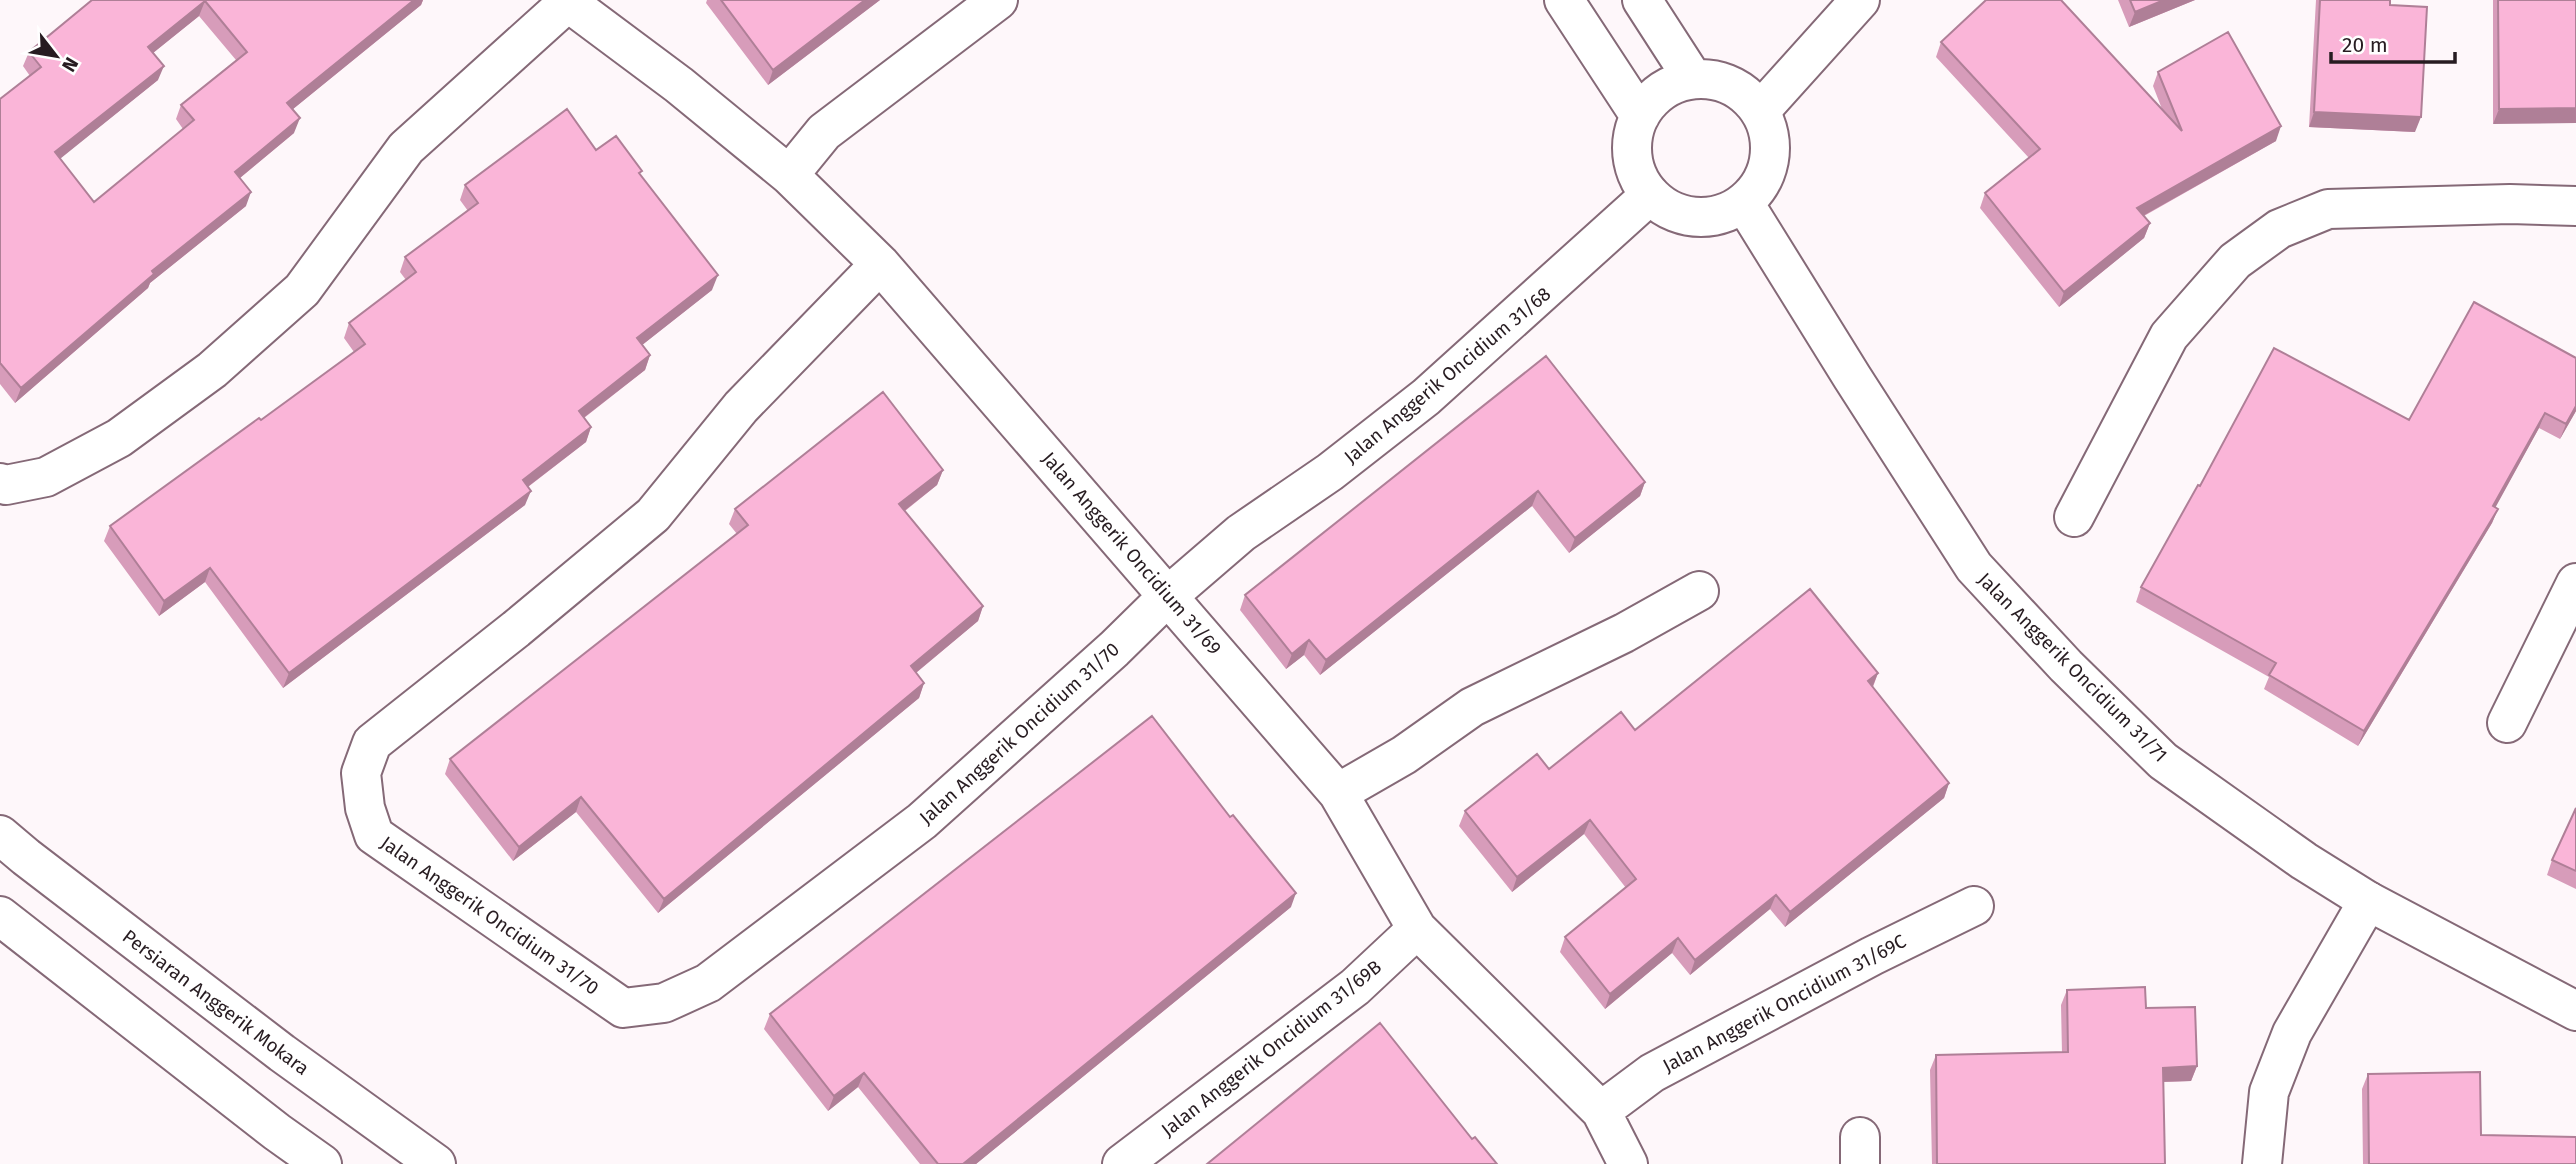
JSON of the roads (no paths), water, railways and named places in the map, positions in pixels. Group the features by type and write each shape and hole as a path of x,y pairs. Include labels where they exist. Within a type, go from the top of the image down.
{"street":[{"path":"789,175 824,132 998,0"},
{"path":"1564,0 1640,116"},
{"path":"1642,0 1693,79"},
{"path":"1760,111 1860,0"},
{"name":"Jalan Anggerik Oncidium 31/69","path":"0,483 6,485 46,477 119,438 212,370 302,290 407,148 566,2 679,85 789,175 880,264 1338,793 1417,929 1601,1111 1628,1164"},
{"path":"1693,79 1719,80 1742,92 1760,111 1769,130 1767,170 1758,188 1744,203 1721,215 1695,218 1670,211 1650,195 1638,178 1633,158 1633,136 1640,116 1662,91 1693,79"},
{"name":"Jalan Anggerik Oncidium 31/68","path":"1169,595 1241,533 1330,472 1426,397 1650,195"},
{"name":"Jalan Anggerik Oncidium 31/71","path":"1744,203 1974,567 2066,666 2163,761 2304,861 2368,901 2576,1011"},
{"path":"2074,517 2169,336 2235,261 2279,229 2328,209 2510,204 2576,206"},
{"name":"Jalan Anggerik Oncidium 31/70","path":"880,264 741,407 653,515 516,629 372,743 361,773 365,808 374,835 623,1008 664,1003 708,983 922,821 1114,649 1169,595"},
{"path":"2507,723 2576,583"},
{"path":"1338,793 1404,755 1472,707 1624,633 1699,591"},
{"name":"Persiaran Anggerik Mokara","path":"0,835 271,1045 436,1164"},
{"path":"2262,1164 2269,1092 2292,1033 2368,901"},
{"name":"Jalan Anggerik Oncidium 31/69C","path":"1601,1111 1651,1073 1872,956 1974,906"},
{"path":"0,916 277,1132 322,1164"},
{"name":"Jalan Anggerik Oncidium 31/69B","path":"1122,1164 1355,987 1417,929"}]}
